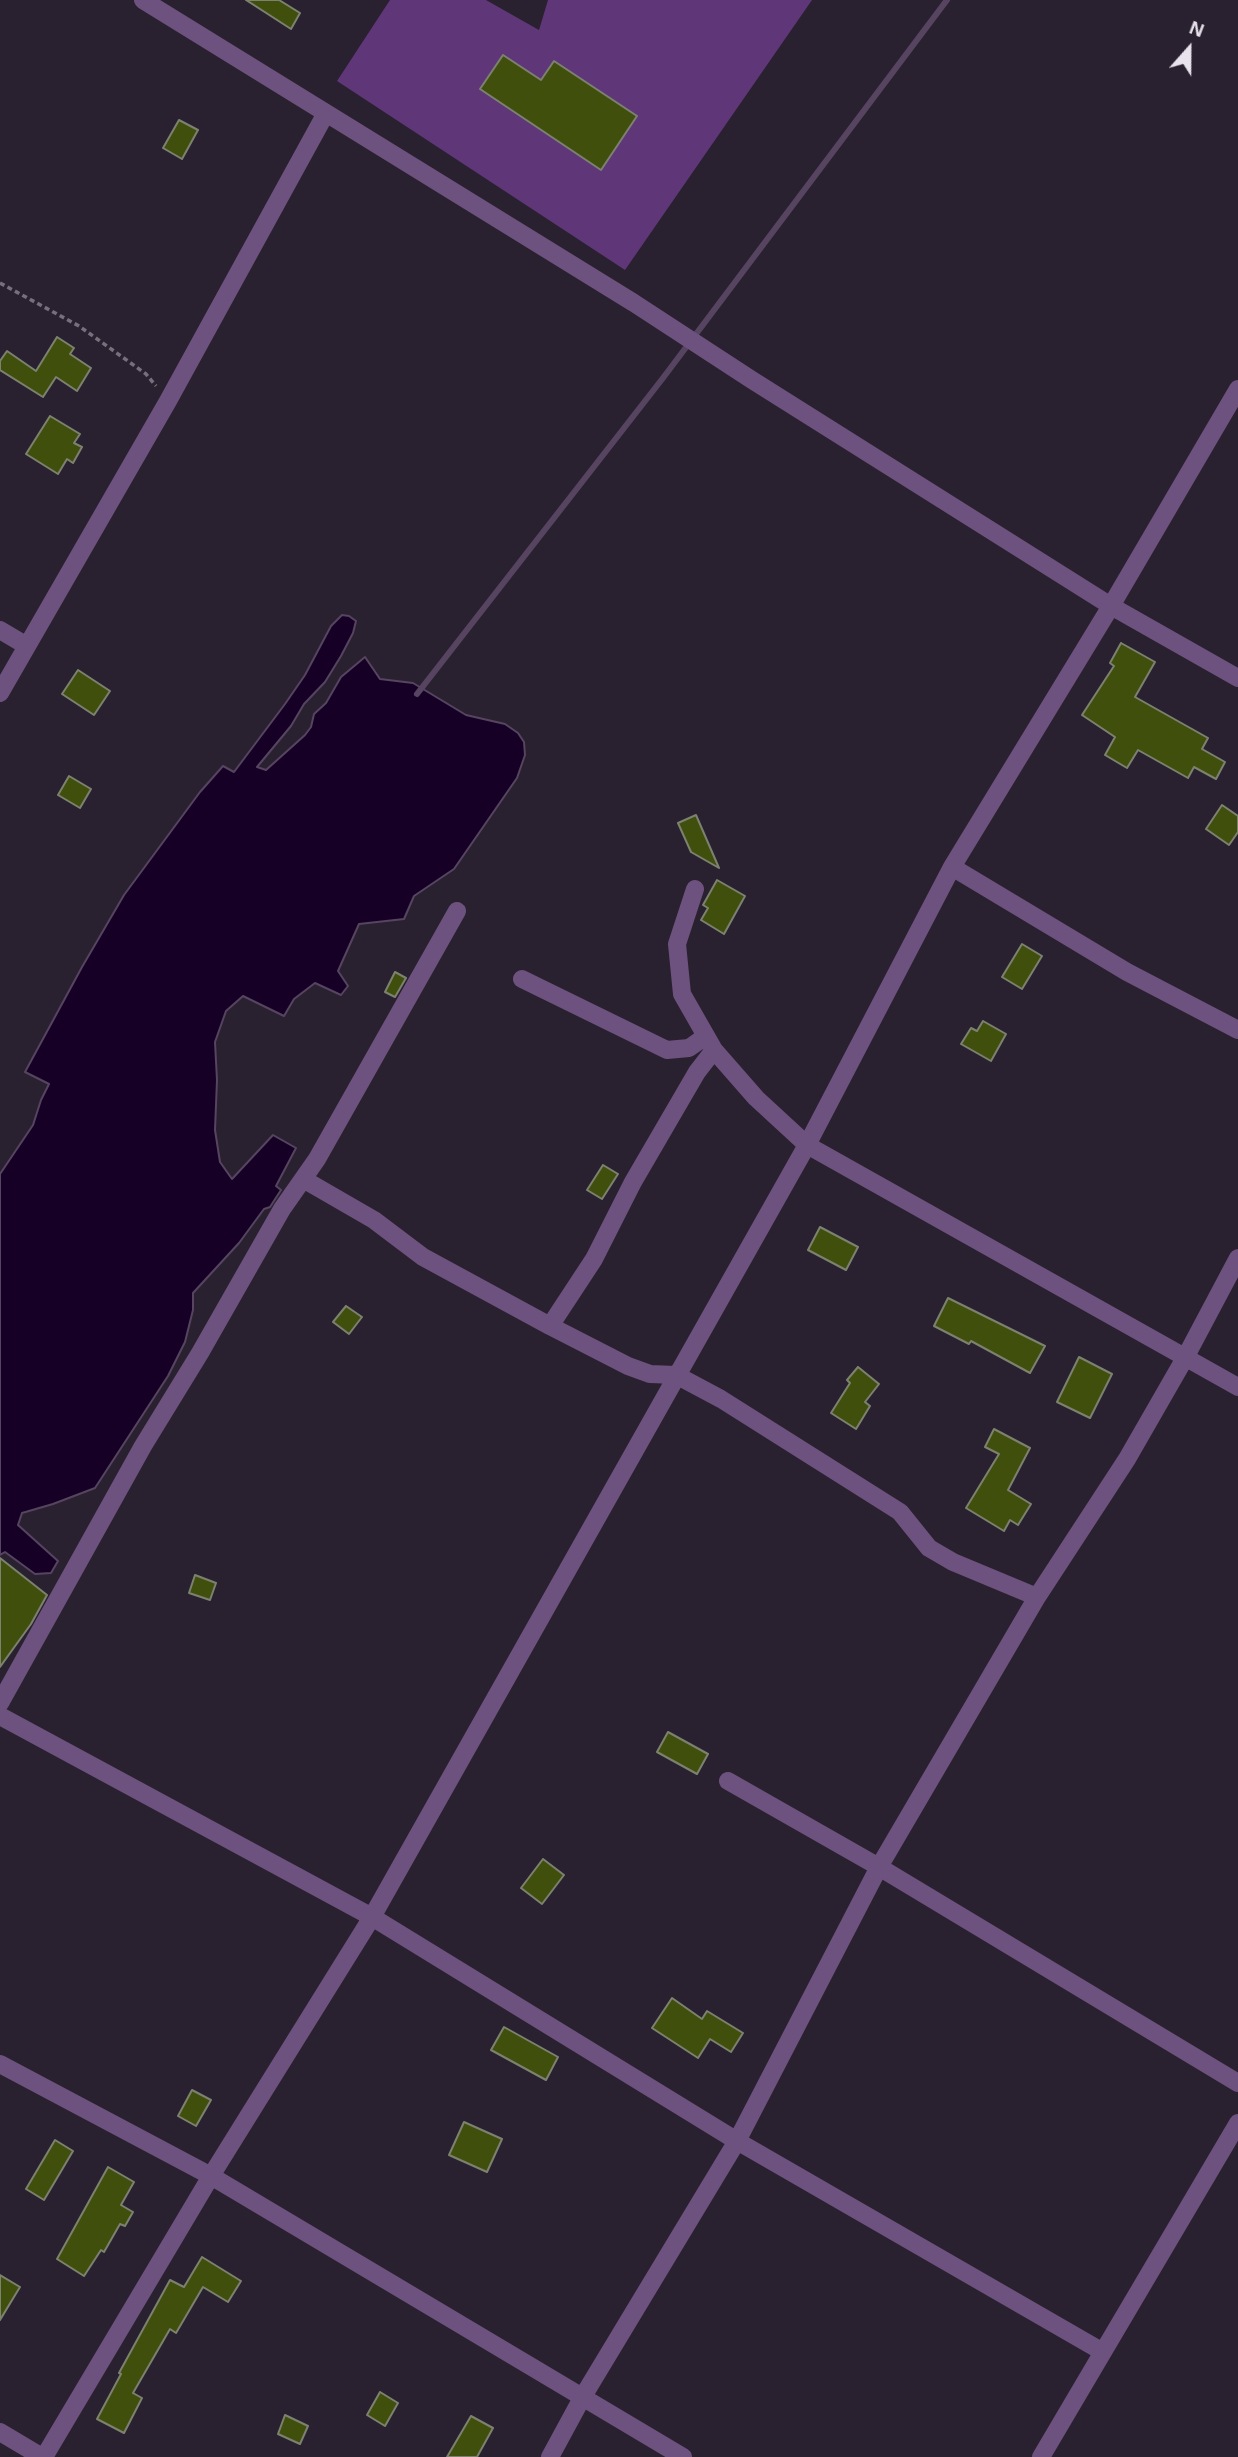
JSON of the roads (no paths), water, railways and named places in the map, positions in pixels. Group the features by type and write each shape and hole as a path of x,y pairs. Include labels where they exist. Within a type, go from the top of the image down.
{"street":[{"path":"143,0 634,303 1111,606 1238,678"},
{"path":"0,693 168,401 326,113"},
{"path":"0,2432 43,2457 211,2175 372,1917 807,1145 952,867 1111,606 1238,389"},
{"path":"0,630 27,646"},
{"path":"952,867 1127,972 1238,1030"},
{"path":"695,889 677,944 682,994 710,1043 756,1098 807,1145 1238,1387"},
{"path":"0,1703 143,1446 201,1353 282,1209 317,1159 457,911"},
{"path":"522,979 667,1050 710,1043"},
{"path":"550,1326 594,1259 710,1043"},
{"path":"303,1179 374,1220 423,1257 550,1326 628,1366 650,1374 676,1375 721,1399 900,1512 929,1548 953,1562 1037,1597"},
{"path":"550,2457 582,2398 737,2141 879,1867 1037,1597 1127,1459 1238,1258"},
{"path":"0,1716 372,1917 737,2141 1103,2352"},
{"path":"728,1781 879,1867 1238,2083"},
{"path":"0,2064 211,2175 683,2457"},
{"path":"1041,2457 1238,2123"}],"waterway":[{"path":"417,694 663,378 947,0"}]}
